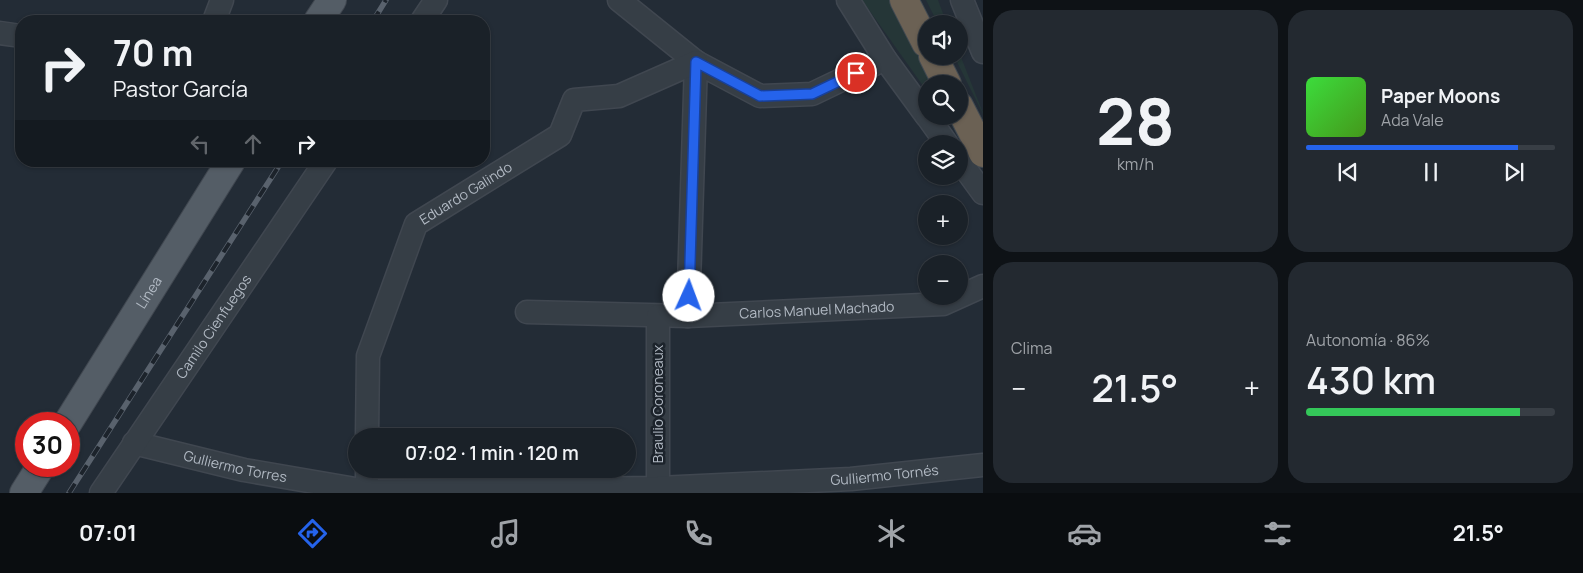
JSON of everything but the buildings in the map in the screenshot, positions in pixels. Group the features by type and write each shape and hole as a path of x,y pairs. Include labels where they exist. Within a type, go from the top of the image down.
{"highway":[{"path":"904,0 918,27"},
{"path":"968,124 983,153"}],"main road":[{"path":"322,15 332,0"},
{"name":"Línea","path":"74,412 227,167"},
{"path":"24,493 34,477"}],"street":[{"path":"216,15 222,0"},
{"path":"426,15 436,0"},
{"path":"619,0 696,62 760,96 812,94 886,59"},
{"path":"848,0 886,59 918,103"},
{"path":"962,0 983,52"},
{"path":"0,33 15,35"},
{"path":"688,316 696,62"},
{"name":"Eduardo Galindo","path":"367,428 368,356 416,224 560,135 574,100 619,96 696,62"},
{"name":"Camilo Cienfuegos","path":"101,493 322,167"},
{"path":"968,172 983,193"},
{"name":"Carlos Manuel Machado","path":"527,312 688,316 943,304 983,286"},
{"name":"Braulio Coroneaux","path":"658,316 658,490"},
{"name":"Gulliermo Torres","path":"134,443 244,470 367,492"},
{"name":"Gulliermo Tornés","path":"367,492 658,490 851,486 983,465"},
{"path":"367,478 367,492"}],"shaded area":[{"path":"862,0 891,0 918,52 918,65 925,65 930,75 918,75 918,79"},
{"path":"926,0 938,0 944,15 934,15"},
{"path":"958,65 964,65 968,75 964,75"},
{"path":"968,75 983,114 968,84"}],"railway":[{"path":"377,15 386,0"},
{"path":"69,493 278,167"}],"route":[{"path":"689,296 696,62 760,96 812,94 856,73"}]}
